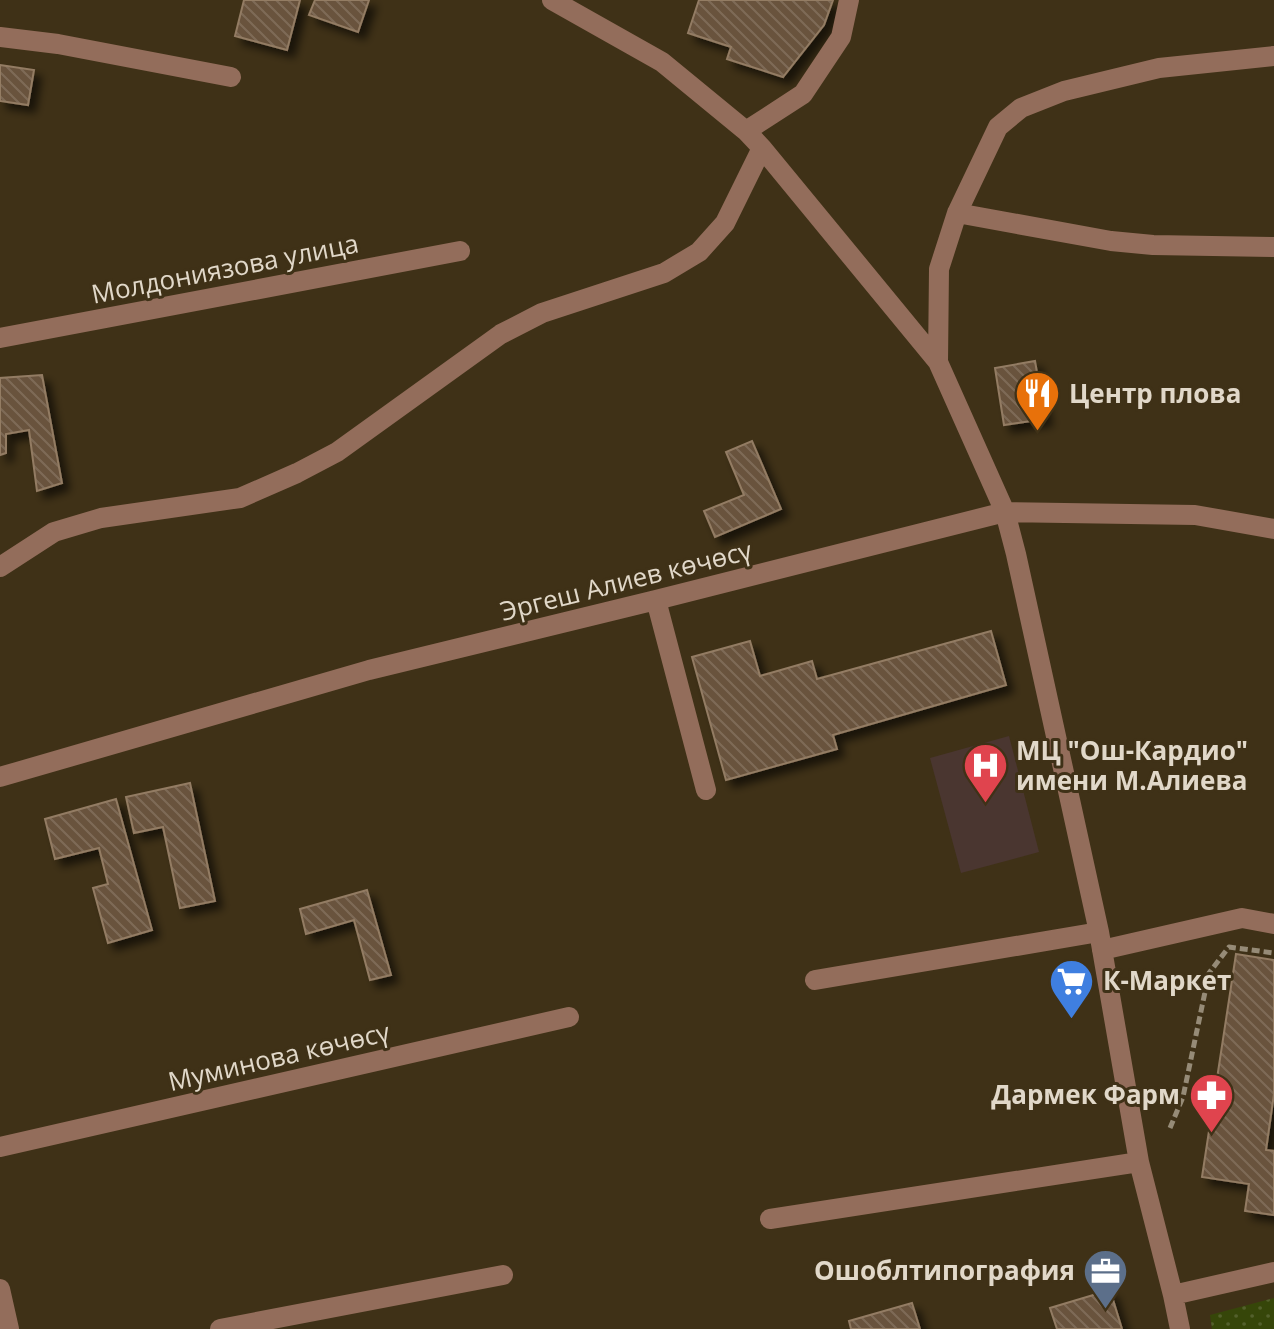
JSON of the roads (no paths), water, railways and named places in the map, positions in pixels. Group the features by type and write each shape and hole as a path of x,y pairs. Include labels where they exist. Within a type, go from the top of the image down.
{"street":[{"path":"552,0 662,62 746,131 938,362 1005,512 1101,941 1139,1162 1180,1329"},
{"path":"746,131 803,94 841,37 849,0"},
{"path":"0,37 58,44 231,77"},
{"path":"938,362 939,269 957,213 998,127 1021,108 1064,91 1159,68 1274,56"},
{"path":"0,567 54,532 101,518 240,498 297,473 337,452 501,334 542,313 664,273 699,252 725,223 762,148"},
{"path":"957,213 1111,241 1153,245 1274,247"},
{"name":"Молдониязова улица","path":"0,338 460,251"},
{"name":"Эргеш Алиев көчөсү","path":"0,777 369,670 1005,512 1195,515 1274,529"},
{"path":"656,600 706,790"},
{"path":"815,980 1101,941 1242,918 1274,924"},
{"name":"Муминова көчөсү","path":"0,1147 569,1017"},
{"path":"770,1219 1139,1162"},
{"path":"1173,1295 1274,1272"},
{"path":"220,1329 503,1275"},
{"path":"0,1289 9,1329"}],"place":[{"name":"Центр плова","path":"1038,433"},
{"name":"МЦ \"Ош-Кардио\" имени М.Алиева","path":"985,805"},
{"name":"К-Маркет","path":"1072,1020"},
{"name":"Дармек Фарм","path":"1211,1134"},
{"name":"Ошоблтипография","path":"1106,1310"}]}
